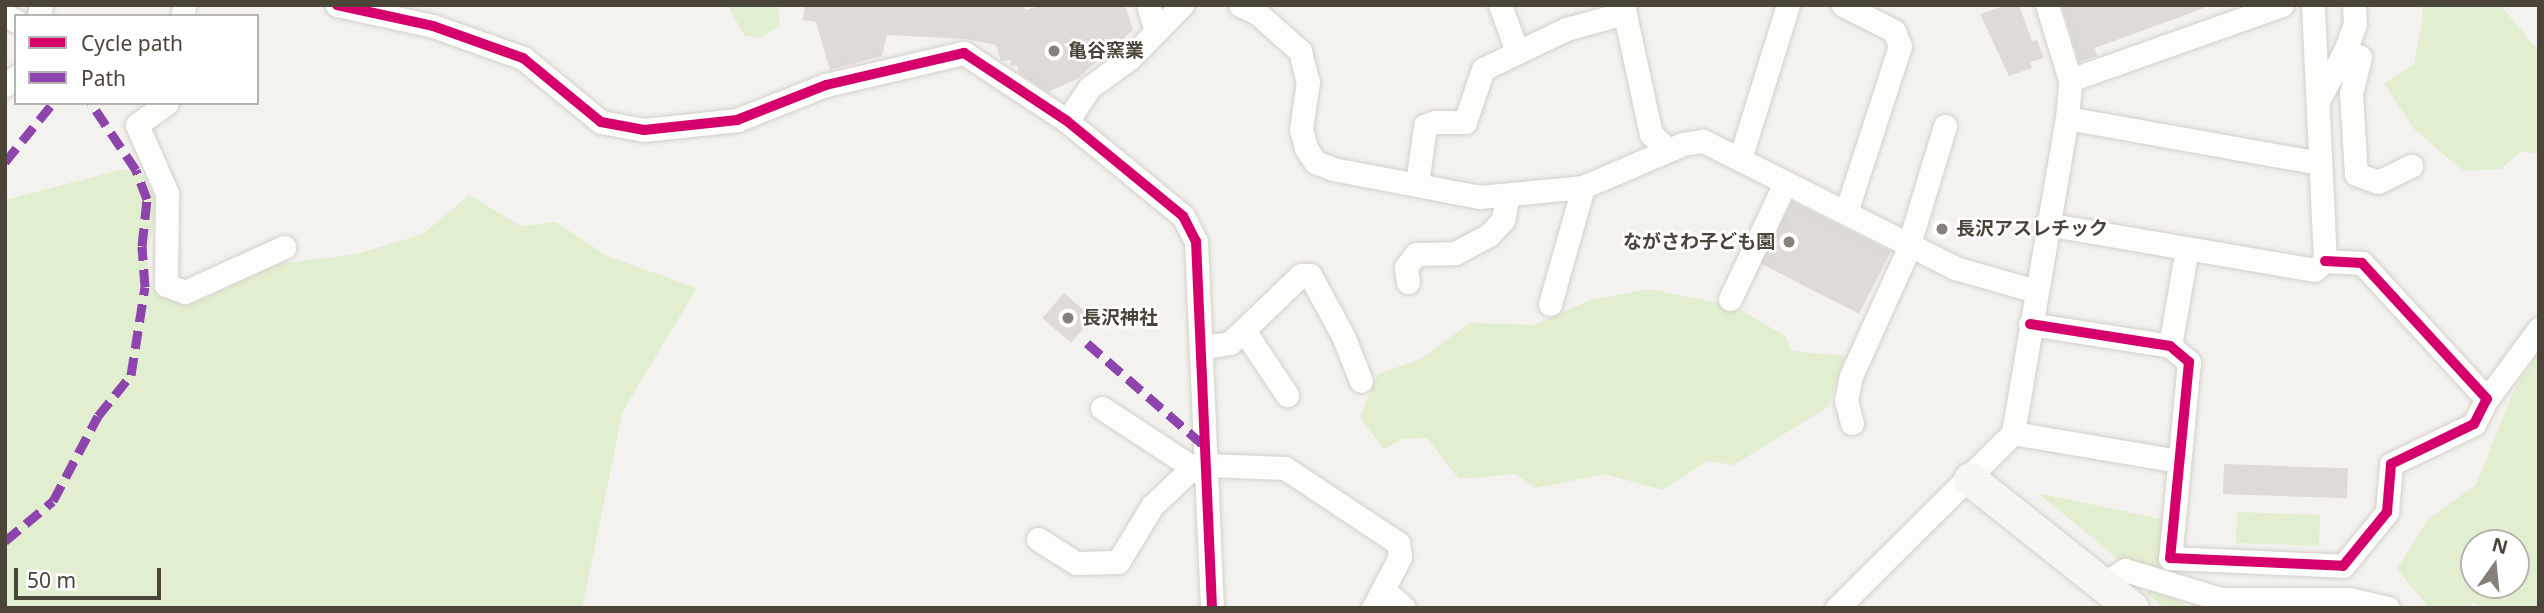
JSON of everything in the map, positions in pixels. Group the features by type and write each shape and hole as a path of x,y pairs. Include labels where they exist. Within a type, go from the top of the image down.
{"street":[{"path":"337,5 433,26 523,58 600,122 644,130 737,120 826,85 964,53 1067,121 1183,216 1196,241 1202,347 1202,470 1212,608"},
{"path":"1148,5 1156,31"},
{"path":"1067,121 1090,87 1156,31 1182,5"},
{"path":"1240,5 1266,20 1300,51 1308,82 1301,128 1315,162 1468,198 1583,187 1668,150 1703,141 1955,268 2036,290"},
{"path":"1500,5 1517,51"},
{"path":"1740,159 1788,5"},
{"path":"1843,5 1894,31 1900,46 1846,212"},
{"path":"1837,608 1970,479 2013,433 2046,225 2067,118 2070,80 2047,5"},
{"path":"2070,80 2282,5"},
{"path":"2313,5 2320,97 2325,261"},
{"path":"2320,97 2345,51 2355,24 2354,5"},
{"path":"1417,184 1424,127 1435,121 1465,122 1480,73 1517,51 1566,29 1624,9 1651,134 1668,150"},
{"path":"2345,51 2360,57 2351,93 2356,174 2378,182 2411,166"},
{"path":"164,105 137,125 167,193 166,285 171,291 185,292 284,247"},
{"path":"2067,118 2320,163"},
{"path":"1852,423 1846,401 1851,376 1907,243 1945,126"},
{"path":"1730,299 1786,183"},
{"path":"1550,303 1583,187"},
{"path":"1459,265 1492,246 1503,220 1508,195"},
{"path":"1408,282 1406,267 1416,254 1462,251 1489,235 1503,220"},
{"path":"2046,225 2315,270 2325,261 2362,263 2487,399"},
{"path":"2170,346 2187,248"},
{"path":"1202,347 1230,343 1245,332 1301,275 1310,275 1345,338 1361,381"},
{"path":"2030,324 2170,346 2189,362 2170,558 2343,566 2387,512 2391,464 2474,424 2487,399 2539,329"},
{"path":"1245,332 1287,395"},
{"path":"1102,408 1202,470 1285,468 1394,541 1402,552 1378,599 1404,608"},
{"path":"2013,433 2178,461"},
{"path":"1038,540 1076,563 1118,562 1152,506 1202,470"},
{"path":"1970,479 2116,599 2125,570 2221,598 2349,599 2388,608"}],"green space":[{"path":"778,5 780,26 760,38 744,35 728,6"},
{"path":"2421,5 2500,5 2539,51 2539,154 2521,151 2501,169 2463,171 2415,130 2384,84 2414,64 2423,15"},
{"path":"124,169 144,176 157,200 147,259 151,285 163,298 182,302 206,298 278,264 357,254 423,234 469,195 521,226 556,222 607,256 697,288 623,411 582,608 5,608 5,200"},
{"path":"1649,289 1733,306 1785,336 1792,351 1845,356 1828,407 1734,465 1707,461 1663,490 1604,474 1536,488 1515,474 1459,479 1427,438 1401,439 1384,450 1360,417 1377,375 1422,358 1470,323 1534,325 1590,300"},
{"path":"2539,351 2539,608 2487,608 2473,603 2467,608 2429,608 2397,569 2428,519 2476,485 2513,392"},
{"path":"2038,493 2165,520 2159,572 2123,563"},
{"path":"2237,512 2320,515 2319,546 2236,543"},
{"path":"2156,588 2190,608 2164,608 2145,592"}],"building":[{"name":"亀谷窯業","path":"805,5 1025,5 1025,10 1043,5 1125,5 1133,30 1077,79 1048,92 1019,73 1017,65 1011,66 1011,60 1001,61 996,45 966,39 887,35 882,56 830,70 816,22 803,20"},
{"path":"2007,5 2019,5 2032,41 2037,40 2044,58 2030,62 2032,68 2009,76 1980,14"},
{"path":"2062,5 2204,5 2204,8 2095,48 2097,56 2079,62"},
{"path":"1792,201 1891,251 1859,314 1760,263"},
{"name":"長沢神社","path":"1064,293 1093,318 1071,343 1042,318"},
{"path":"2224,464 2348,468 2347,498 2223,494"}],"marked path":[{"path":"5,162 51,105"},
{"path":"5,541 53,501 98,416 131,375 145,287 142,246 147,199 136,170 92,105"},
{"path":"1087,343 1206,447"}],"cycle path":[{"path":"337,5 433,26 523,58 601,122 644,130 737,120 826,85 964,53 1067,121 1183,216 1196,241 1212,608"},
{"path":"2030,324 2170,346 2189,362 2170,558 2343,566 2387,512 2391,464 2474,424 2487,399 2362,263 2325,261"}],"place":[{"name":"亀谷窯業","path":"1054,51"},
{"name":"長沢アスレチック","path":"1942,229"},
{"name":"ながさわ子ども園","path":"1789,242"},
{"name":"長沢神社","path":"1068,318"}]}
